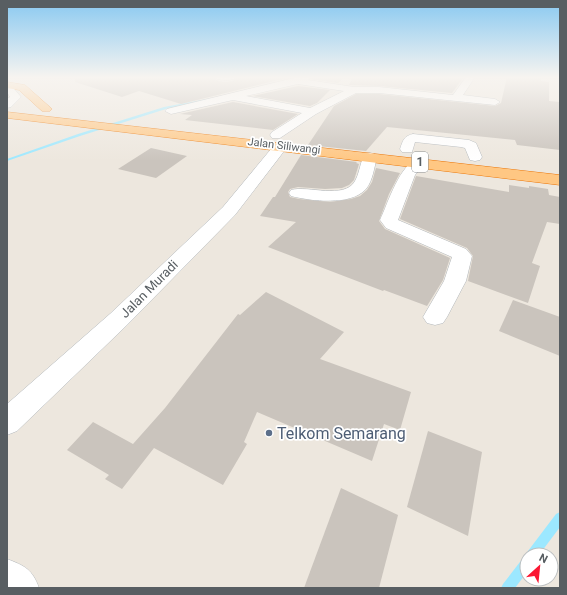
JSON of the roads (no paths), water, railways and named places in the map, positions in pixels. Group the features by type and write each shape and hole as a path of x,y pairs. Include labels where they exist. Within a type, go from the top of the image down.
{"highway":[{"path":"41,105 46,109"},
{"name":"Jalan Siliwangi","path":"7,107 46,109 152,121 278,140 413,156 560,180"},
{"name":"Jalan Siliwangi","path":"7,107 90,124 137,130 278,140 370,157 413,156 491,158"}],"street":[{"path":"171,111 197,105"},
{"path":"270,105 312,112"},
{"name":"Jalan Muradi","path":"7,422 119,319 229,211 278,140 312,112 326,105"},
{"path":"413,156 408,174 389,220 392,224 459,253 462,256 455,281 435,317"},
{"path":"297,193 341,196 353,194 361,186 370,157"},
{"path":"7,578 20,588"}],"waterway":[{"path":"7,160 79,135 165,108 182,105"},
{"path":"538,547 560,518"},
{"path":"507,588 519,572"}],"place":[{"name":"Telkom Semarang","path":"269,433"}]}
